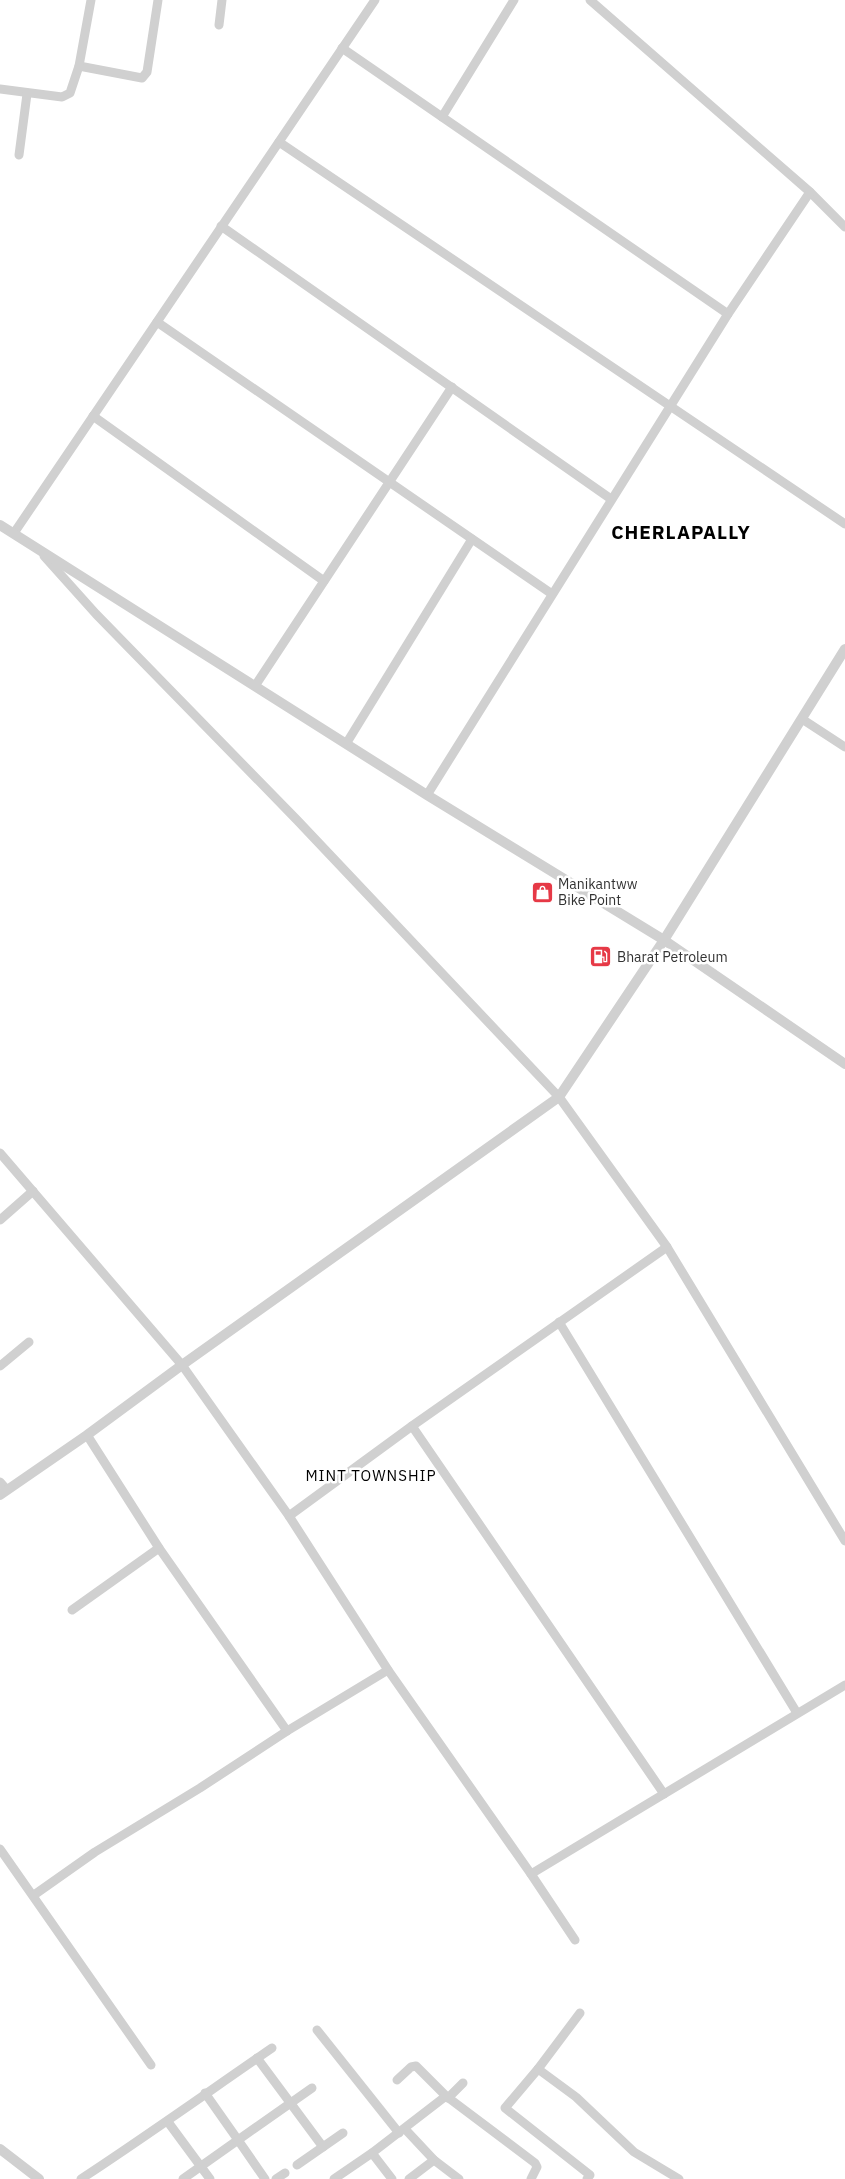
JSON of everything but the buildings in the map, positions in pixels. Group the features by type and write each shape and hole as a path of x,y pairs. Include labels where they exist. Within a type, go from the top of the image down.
{"street":[{"path":"0,89 27,94 67,96 70,93 79,66 90,0"},
{"path":"79,66 142,78 145,76 158,0"},
{"path":"219,25 222,0"},
{"path":"14,533 375,0"},
{"path":"442,118 514,0"},
{"path":"590,0 810,192 845,227"},
{"path":"342,48 728,314"},
{"path":"19,155 27,94"},
{"path":"279,142 845,524"},
{"path":"427,795 728,314 810,192"},
{"path":"222,226 611,499"},
{"path":"157,322 552,594"},
{"path":"255,686 452,387"},
{"path":"93,416 324,581"},
{"path":"0,525 43,554 427,795 664,940 845,1064"},
{"path":"346,744 472,539"},
{"path":"43,554 96,614 297,820 559,1097 667,1247 845,1542"},
{"path":"2,1489 87,1435 182,1365 559,1097 664,940 845,649"},
{"path":"802,719 845,747"},
{"path":"0,1153 182,1365 289,1516 388,1670 575,1940"},
{"path":"0,1220 34,1191"},
{"path":"289,1516 412,1426 667,1247"},
{"path":"560,1322 797,1713"},
{"path":"0,1366 29,1342"},
{"path":"412,1426 664,1794"},
{"path":"87,1435 159,1548 287,1730"},
{"path":"72,1610 159,1548"},
{"path":"34,1896 95,1852 200,1788 287,1730 388,1670"},
{"path":"531,1874 845,1685"},
{"path":"0,1849 151,2065"},
{"path":"580,2012 538,2069 506,2108 590,2175 587,2179"},
{"path":"317,2030 402,2131 434,2160 459,2179"},
{"path":"81,2179 168,2122 205,2093 272,2048"},
{"path":"257,2058 323,2147"},
{"path":"397,2080 411,2067 416,2066 447,2097 535,2163 537,2167 531,2179"},
{"path":"538,2069 576,2097 625,2144 646,2160 679,2179"},
{"path":"334,2179 402,2131 463,2083"},
{"path":"183,2179 312,2088"},
{"path":"205,2093 265,2179"},
{"path":"168,2122 210,2179"},
{"path":"297,2165 343,2133"},
{"path":"0,2149 39,2179"},
{"path":"372,2153 392,2179"},
{"path":"409,2179 434,2160"},
{"path":"276,2179 285,2174"}],"place":[{"name":"Manikantww Bike Point","path":"542,892"},
{"name":"Bharat Petroleum","path":"601,957"}],"district":[{"name":"CHERLAPALLY","path":"681,532"},
{"name":"MINT TOWNSHIP","path":"371,1476"}]}
